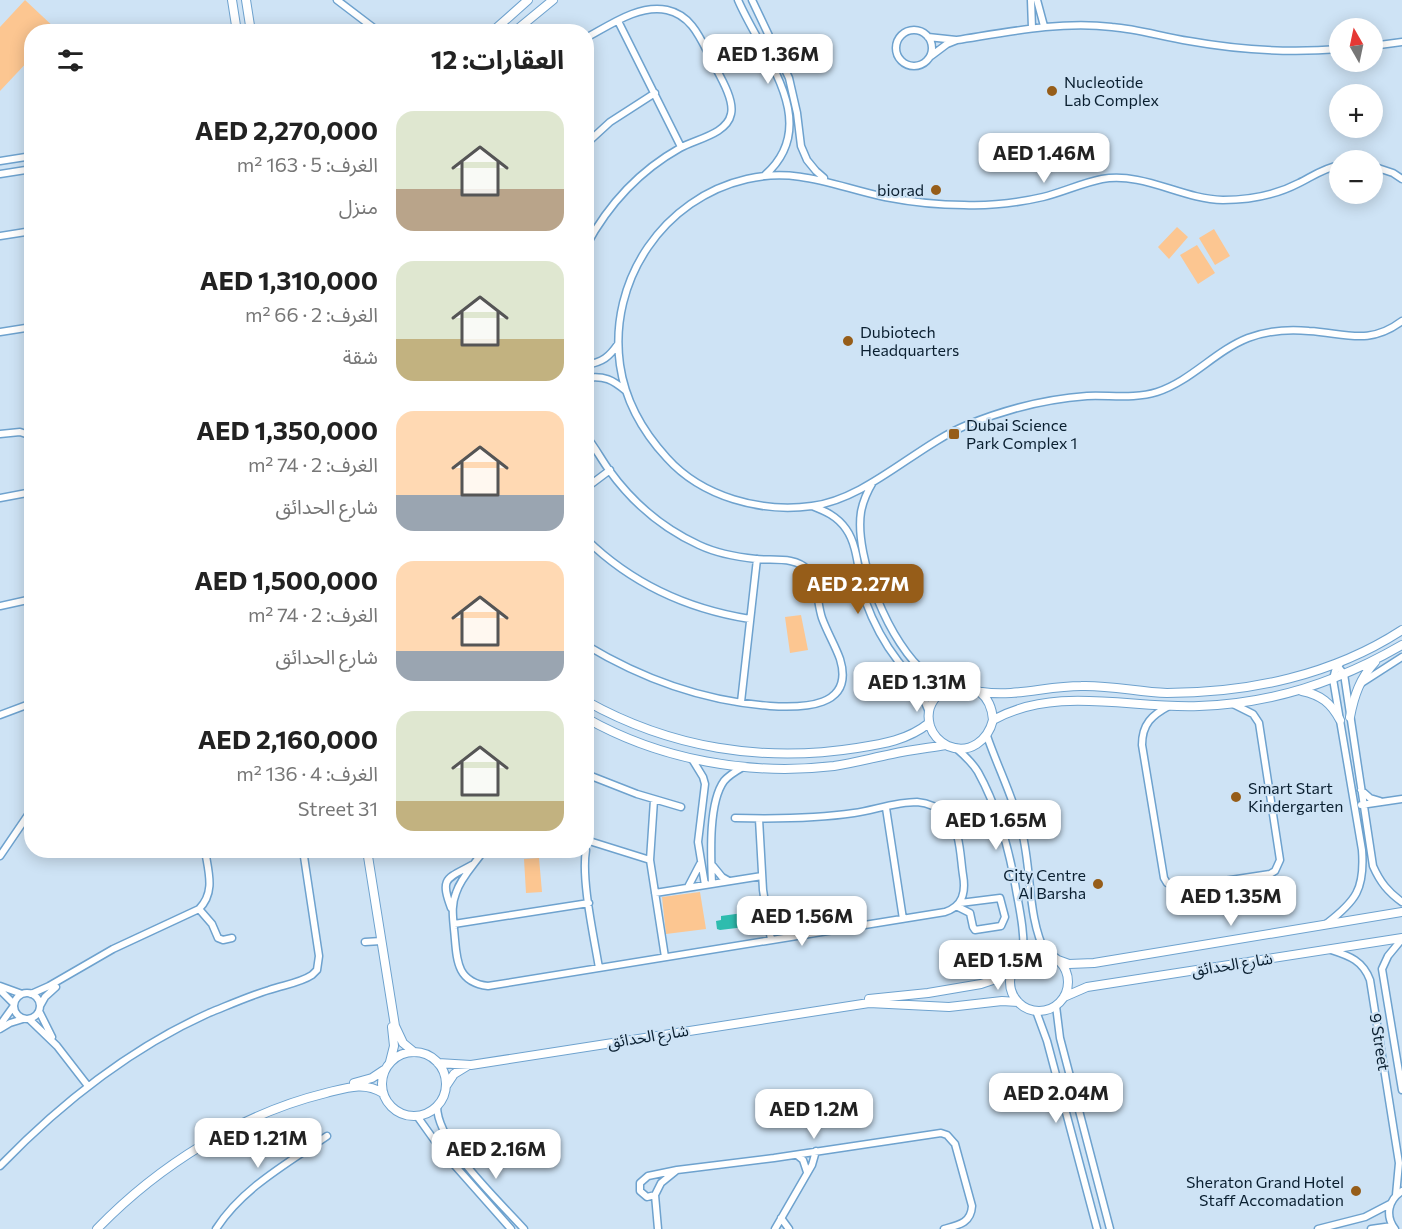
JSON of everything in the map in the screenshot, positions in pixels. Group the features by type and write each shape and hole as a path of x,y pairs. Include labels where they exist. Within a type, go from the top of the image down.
{"street":[{"path":"232,0 236,24"},
{"path":"246,0 250,24"},
{"path":"337,0 368,24"},
{"path":"501,24 528,0"},
{"path":"524,24 553,0"},
{"path":"738,0 779,80 789,114 788,144 782,156 765,176"},
{"path":"752,0 789,78 801,146 807,160 827,181"},
{"path":"1030,0 1032,28"},
{"path":"1037,0 1044,26"},
{"path":"594,34 618,21 647,10 669,10 688,21 701,38 729,96 732,112 725,126 681,147 636,179 605,214 594,233"},
{"path":"618,21 681,147"},
{"path":"931,56 932,50 928,37 922,32 910,31 900,38 897,50 903,62 910,66 918,66 926,62 947,44 957,40 1044,26 1112,27 1244,49 1282,51 1329,49"},
{"path":"928,37 957,40"},
{"path":"1383,45 1402,42"},
{"path":"594,137 610,122 655,93"},
{"path":"0,161 24,157"},
{"path":"1329,168 1281,191 1239,200 1199,197 1161,184 1133,178 1104,179 1043,197 1009,203 962,205 884,197 807,177 765,176 722,186 700,197 663,227 642,256 627,288 622,306 619,343 620,366 627,392 638,419 653,443 695,482 719,494 744,502 770,506 811,506 845,496 934,440 994,414 1057,400 1089,396 1143,395 1162,390 1180,381 1224,349 1251,337 1293,330 1310,330 1346,337 1372,336 1402,321"},
{"path":"0,174 24,170"},
{"path":"1383,170 1402,179"},
{"path":"0,236 24,232"},
{"path":"0,332 24,328"},
{"path":"594,364 602,362 619,343"},
{"path":"594,378 604,377 627,392"},
{"path":"0,434 24,433"},
{"path":"594,447 628,494 649,514 674,532 728,554 790,561 807,569 813,578 821,616 839,658 842,672 839,686 831,698 818,705 771,706 693,693 669,686 625,667 594,650"},
{"path":"594,482 610,470"},
{"path":"875,479 863,503 860,524 867,567 879,602 896,636 919,666 937,679 970,686 982,692 1013,694 1055,687 1083,686 1167,693 1230,689 1292,678 1336,665 1402,630"},
{"path":"0,498 24,494"},
{"path":"811,506 832,515 846,528 854,549 860,583 872,616 888,647 917,686 938,739 946,745 968,748 978,744 987,736 993,720 992,709 982,692"},
{"path":"594,546 620,568 669,597 695,607 750,620"},
{"path":"741,702 757,559"},
{"path":"0,606 24,601"},
{"path":"993,720 1017,708 1052,701 1097,701 1169,706 1233,704 1301,690 1333,679 1402,645"},
{"path":"1359,684 1402,657"},
{"path":"1350,717 1359,684 1378,658"},
{"path":"1336,665 1344,674 1372,866 1390,894 1402,902"},
{"path":"1325,924 1346,908 1358,891 1364,871 1333,679 1336,665"},
{"path":"929,712 934,699 944,690 958,685"},
{"path":"1301,690 1323,698 1340,720"},
{"path":"1169,706 1148,720 1142,736 1142,744 1162,872 1167,883 1178,888 1270,874 1275,871 1280,860 1259,723 1253,714 1233,704"},
{"path":"594,705 633,724 664,735 693,743 751,753 808,754 862,747 900,739 921,730 930,723"},
{"path":"0,715 24,706"},
{"path":"594,722 627,738 692,759 743,767 833,766 946,745"},
{"path":"987,736 1022,829 1035,923 1046,954"},
{"path":"956,748 977,771 1003,832 1010,856 1023,926 1023,959"},
{"path":"692,759 705,784 699,849 705,885"},
{"path":"712,884 713,819 720,788 728,776 743,767"},
{"path":"594,777 654,800 681,807"},
{"path":"1361,790 1370,798 1384,802"},
{"path":"1354,806 1402,799"},
{"path":"654,800 650,860 665,957"},
{"path":"735,818 822,817 907,803 924,803 939,809 951,821 957,837 964,883 964,890 958,904"},
{"path":"886,808 903,919"},
{"path":"759,819 762,876 771,940"},
{"path":"0,856 24,821"},
{"path":"594,843 650,860"},
{"path":"699,849 711,848"},
{"path":"0,988 23,994 45,989 128,941 199,909 207,900 210,885 206,858"},
{"path":"0,1166 41,1125 87,1086 132,1055 179,1027 238,1001 312,975 320,963 304,858"},
{"path":"368,858 390,1002 399,1036 403,1043 414,1052"},
{"path":"479,858 456,891 453,911 459,966 467,978 480,985 495,985 945,912 958,904 1000,898 1005,917 998,928 975,930 970,913 958,904"},
{"path":"585,858 589,903 599,968"},
{"path":"711,861 715,870 730,881"},
{"path":"453,911 445,890 447,880 475,864"},
{"path":"687,887 700,864"},
{"path":"655,893 762,876"},
{"path":"454,924 589,903"},
{"path":"199,909 214,926 218,938 222,940 232,938"},
{"name":"شارع الحدائق","path":"1058,960 1069,964 1094,963 1402,912"},
{"name":"شارع الحدائق","path":"1064,997 1087,987 1402,938"},
{"name":"9 Street","path":"1402,938 1388,956 1382,969 1402,1090"},
{"path":"365,942 381,941"},
{"name":"9 Street","path":"1328,949 1363,965 1370,980 1399,1163 1399,1193"},
{"path":"1032,954 1046,954 1058,960 1066,970 1067,991 1056,1006 1044,1011 1025,1008 1014,997 1010,984 1015,966 1032,954"},
{"name":"شارع الحدائق","path":"825,1008 831,1005 882,997 928,993 981,984 993,980 1015,966"},
{"path":"0,1027 26,1019 39,1008 48,993 70,975"},
{"path":"0,988 14,1005 15,1013 26,1019 57,1046"},
{"path":"0,1027 16,998 23,994"},
{"path":"31,994 36,997 57,1046 87,1086"},
{"name":"شارع الحدائق","path":"438,1063 471,1065 825,1008 869,1003 949,1007 1002,1001 1018,1002"},
{"path":"390,1002 394,1046 382,1081 383,1093 393,1109 417,1116 426,1113 437,1106 446,1086 458,1071 471,1065"},
{"path":"1056,1006 1060,1038 1110,1229"},
{"path":"1036,1011 1047,1041 1097,1229"},
{"path":"390,1062 402,1054 414,1052 426,1054 438,1063 444,1074 446,1086"},
{"path":"319,1095 327,1089 372,1078 385,1070"},
{"path":"97,1229 144,1186 199,1148 260,1115 319,1095 362,1085 383,1093"},
{"path":"437,1106 437,1118 464,1163 524,1229"},
{"path":"417,1116 442,1151 511,1229"},
{"path":"655,1195 651,1197 643,1195 639,1187 642,1180 648,1176 935,1133 947,1135 956,1144 972,1206 970,1216 963,1223 944,1229"},
{"path":"216,1229 226,1214 251,1189 327,1136"},
{"path":"775,1229 807,1172 816,1151"},
{"path":"797,1155 803,1160 807,1172"},
{"path":"658,1229 655,1195 661,1183 677,1170"},
{"path":"1318,1229 1365,1217 1390,1203 1399,1193"},
{"path":"1371,1229 1394,1227 1389,1219 1390,1203"},
{"path":"782,1218 789,1229"}],"shaded area":[{"path":"25,0 51,24 24,24 24,65 0,91 0,27"},
{"path":"1177,227 1188,237 1169,259 1158,247"},
{"path":"1214,229 1230,256 1215,265 1199,238"},
{"path":"1197,245 1215,273 1198,284 1180,255"},
{"path":"801,615 808,650 790,653 785,617"},
{"path":"539,858 542,892 526,893 524,859"},
{"path":"700,892 706,929 666,934 662,897"},
{"path":"743,913 745,927 717,929 716,921 721,920 721,916"}],"place":[{"name":"Nucleotide Lab Complex","path":"1052,91"},
{"name":"biorad","path":"936,190"},
{"name":"Dubiotech Headquarters","path":"848,341"},
{"name":"Dubai Science Park Complex 1","path":"954,434"},
{"name":"Smart Start Kindergarten","path":"1236,797"},
{"name":"City Centre Al Barsha","path":"1098,884"},
{"name":"Sheraton Grand Hotel Staff Accomadation","path":"1356,1191"}]}
